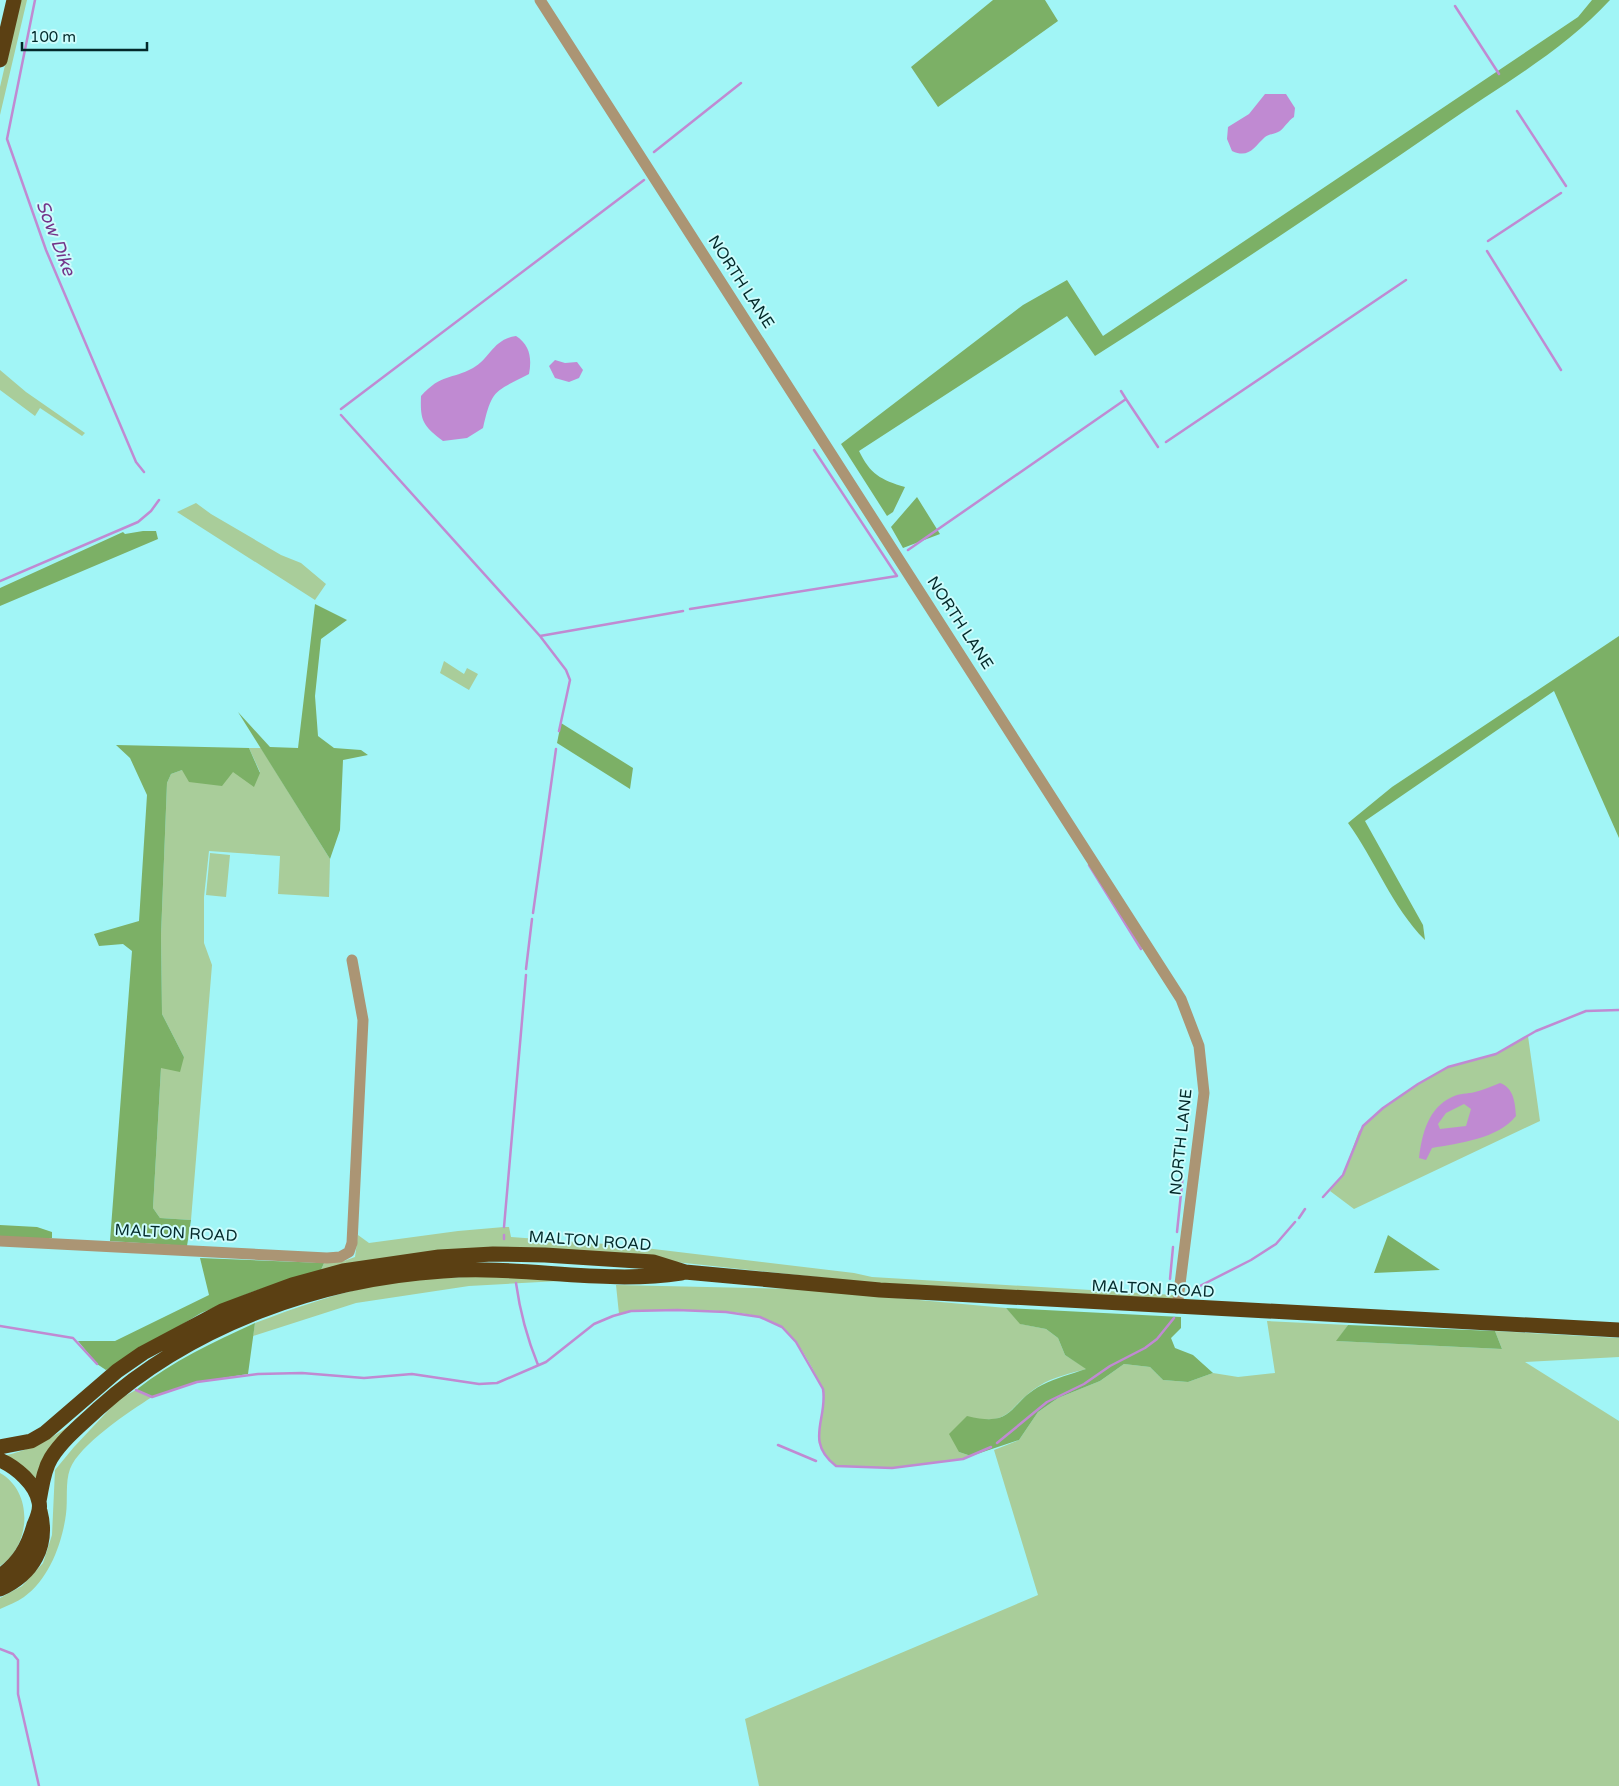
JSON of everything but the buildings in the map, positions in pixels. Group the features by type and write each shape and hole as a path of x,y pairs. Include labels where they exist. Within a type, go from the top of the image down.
{"highway":[{"path":"0,60 14,0"},
{"name":"MALTON ROAD","path":"345,1278 390,1277 451,1270 496,1269 652,1278 685,1272 880,1290 1177,1308 1619,1330"},
{"path":"0,1447 31,1441 45,1434 117,1371 143,1353 200,1321 245,1301 345,1278"},
{"path":"0,1576 12,1567 25,1551 39,1505 46,1470 60,1446 125,1385 152,1365 183,1347 241,1320 345,1278"},
{"path":"0,1460 26,1478 39,1505 44,1528 39,1551 25,1572 0,1589"}],"street":[{"name":"NORTH LANE","path":"540,0 1181,999 1199,1046 1204,1094 1177,1308"},
{"name":"MALTON ROAD","path":"0,1241 327,1258 340,1257 349,1252 352,1244 363,1020 352,960"}],"green space":[{"path":"20,0 27,0 0,115 0,87"},
{"path":"993,0 1045,0 1058,21 938,107 911,67"},
{"path":"1592,0 1610,0 1552,52 1271,242 1095,356 1067,316 859,451 867,465 877,475 889,482 905,487 893,512 887,516 841,444 1023,305 1067,280 1103,336 1578,17"},
{"path":"0,370 26,392 85,433 82,436 40,408 35,416 0,390"},
{"path":"917,497 940,534 903,548 891,527"},
{"path":"196,503 211,514 281,555 301,563 326,584 315,600 177,512"},
{"path":"156,531 158,539 0,606 0,588 123,532 125,534"},
{"path":"315,604 347,620 321,639 315,696 318,736 334,748 361,750 368,755 343,760 340,830 330,859 238,712 270,747 298,748"},
{"path":"1619,636 1619,838 1554,691 1365,821 1423,925 1425,940 1413,927 1393,898 1348,823 1392,787"},
{"path":"444,661 464,674 467,668 478,674 469,690 440,673"},
{"path":"561,723 633,768 630,789 557,743"},
{"path":"116,745 249,748 260,773 254,787 233,772 222,786 189,782 182,770 171,774 167,783 161,935 162,1014 184,1057 180,1072 161,1068 153,1208 160,1218 191,1220 187,1246 110,1241 132,951 123,944 99,946 94,934 139,921 147,795 130,758"},
{"path":"249,748 261,748 330,859 329,897 278,894 280,856 209,851 204,897 204,943 212,965 191,1220 160,1218 153,1208 161,1068 184,1057 162,1014 161,935 167,783 171,774 182,770 260,772"},
{"path":"210,853 230,855 226,897 206,895"},
{"path":"1528,1036 1540,1121 1354,1209 1330,1191 1343,1175 1359,1131 1383,1108 1418,1084 1448,1067 1496,1054"},
{"path":"0,1225 37,1227 52,1232 52,1238 0,1238"},
{"path":"509,1227 511,1237 620,1245 854,1273 872,1277 1174,1295 1173,1302 864,1282 619,1256 497,1247 321,1270 324,1263 344,1261 355,1257 358,1235 369,1243"},
{"path":"1388,1235 1440,1270 1374,1273"},
{"path":"200,1258 324,1263 321,1270 252,1292 201,1313 106,1370 97,1364 78,1341 115,1341 209,1295"},
{"path":"508,1276 578,1280 469,1286 356,1303 253,1336 255,1323 316,1301 363,1288 427,1279"},
{"path":"616,1285 799,1289 1006,1308 1021,1324 1046,1329 1058,1338 1065,1355 1087,1369 1044,1383 1029,1393 1002,1417 982,1419 967,1417 959,1452 971,1456 963,1459 892,1468 836,1466 826,1457 819,1439 824,1400 823,1389 801,1349 784,1329 770,1321 753,1315 733,1312 689,1310 631,1311 619,1314"},
{"path":"1006,1308 1181,1317 1181,1328 1171,1338 1175,1348 1193,1355 1213,1373 1188,1382 1163,1380 1150,1367 1124,1364 1100,1381 1058,1398 1038,1412 1019,1440 971,1456 959,1452 949,1434 967,1416 995,1419 1003,1416 1042,1385 1086,1369 1065,1355 1058,1338 1046,1329 1020,1324"},
{"path":"1267,1321 1348,1325 1337,1341 1502,1349 1495,1331 1619,1338 1619,1357 1525,1362 1619,1421 1619,1786 759,1786 745,1719 1038,1595 994,1450 1019,1440 1038,1412 1058,1398 1100,1381 1124,1364 1150,1367 1163,1380 1188,1382 1213,1373 1238,1377 1275,1373"},
{"path":"255,1323 248,1374 197,1382 152,1397 136,1390 179,1361"},
{"path":"1348,1325 1495,1331 1502,1349 1336,1341"},
{"path":"136,1390 152,1397 94,1439 75,1460 70,1469 67,1509 58,1549 41,1581 24,1597 0,1609 0,1598 22,1586 43,1563 52,1535 55,1470 119,1399"},
{"path":"69,1426 36,1485 2,1456 37,1445"},
{"path":"0,1473 11,1482 19,1493 24,1519 23,1533 18,1546 0,1566"}],"shaded area":[{"path":"1265,94 1286,94 1295,108 1294,117 1280,131 1265,137 1251,151 1243,154 1232,151 1227,139 1228,127 1249,114"},
{"path":"516,336 524,343 529,352 529,374 496,393 489,406 483,428 467,438 443,441 424,422 421,411 421,396 441,380 473,368 484,360 502,341"},
{"path":"555,360 565,363 577,362 583,370 579,378 569,382 555,378 549,366"},
{"path":"1500,1083 1505,1085 1511,1092 1515,1106 1516,1116 1508,1124 1489,1135 1477,1139 1432,1148 1426,1160 1419,1158 1424,1131 1437,1108 1455,1096 1475,1092","holes":["1464,1104 1471,1109 1466,1126 1440,1129 1438,1124 1446,1113"]}],"waterway":[{"name":"Sow Dike","path":"35,0 7,139 46,250 136,462 144,472"},
{"path":"1455,6 1499,74"},
{"path":"654,152 741,83"},
{"path":"1517,111 1566,186"},
{"path":"341,409 644,180"},
{"path":"1488,241 1561,193"},
{"path":"1487,251 1561,370"},
{"path":"1166,442 1406,280"},
{"path":"1121,391 1126,399"},
{"path":"908,550 1126,399 1158,447"},
{"path":"341,415 540,636 566,670 570,680 559,731"},
{"path":"690,609 897,576 814,450"},
{"name":"Sow Dike","path":"0,581 138,522 151,511 159,500"},
{"path":"540,636 683,611"},
{"path":"533,913 556,749"},
{"path":"1089,865 1141,949"},
{"path":"526,969 532,919"},
{"path":"504,1227 526,975"},
{"path":"1323,1197 1343,1175 1363,1126 1383,1108 1418,1084 1448,1067 1496,1054 1536,1031 1586,1011 1619,1010"},
{"path":"1177,1232 1183,1174"},
{"path":"1299,1218 1305,1209"},
{"path":"1192,1290 1251,1260 1276,1244 1295,1222"},
{"path":"1170,1279 1173,1247"},
{"path":"516,1283 524,1325 538,1365"},
{"path":"136,1390 152,1397 197,1382 258,1374 302,1373 364,1378 412,1374 479,1384 497,1383 546,1362 594,1324 613,1316 631,1311 726,1312 760,1317 782,1327 796,1342 823,1389 824,1400 819,1439 826,1457 836,1466 892,1468 963,1459 991,1447"},
{"path":"997,1443 1047,1402 1084,1384 1110,1366 1145,1348 1157,1339 1174,1318"},
{"path":"0,1326 73,1338 97,1364"},
{"path":"778,1445 816,1461"},
{"path":"0,1649 13,1654 18,1660 18,1694 39,1786"}]}
